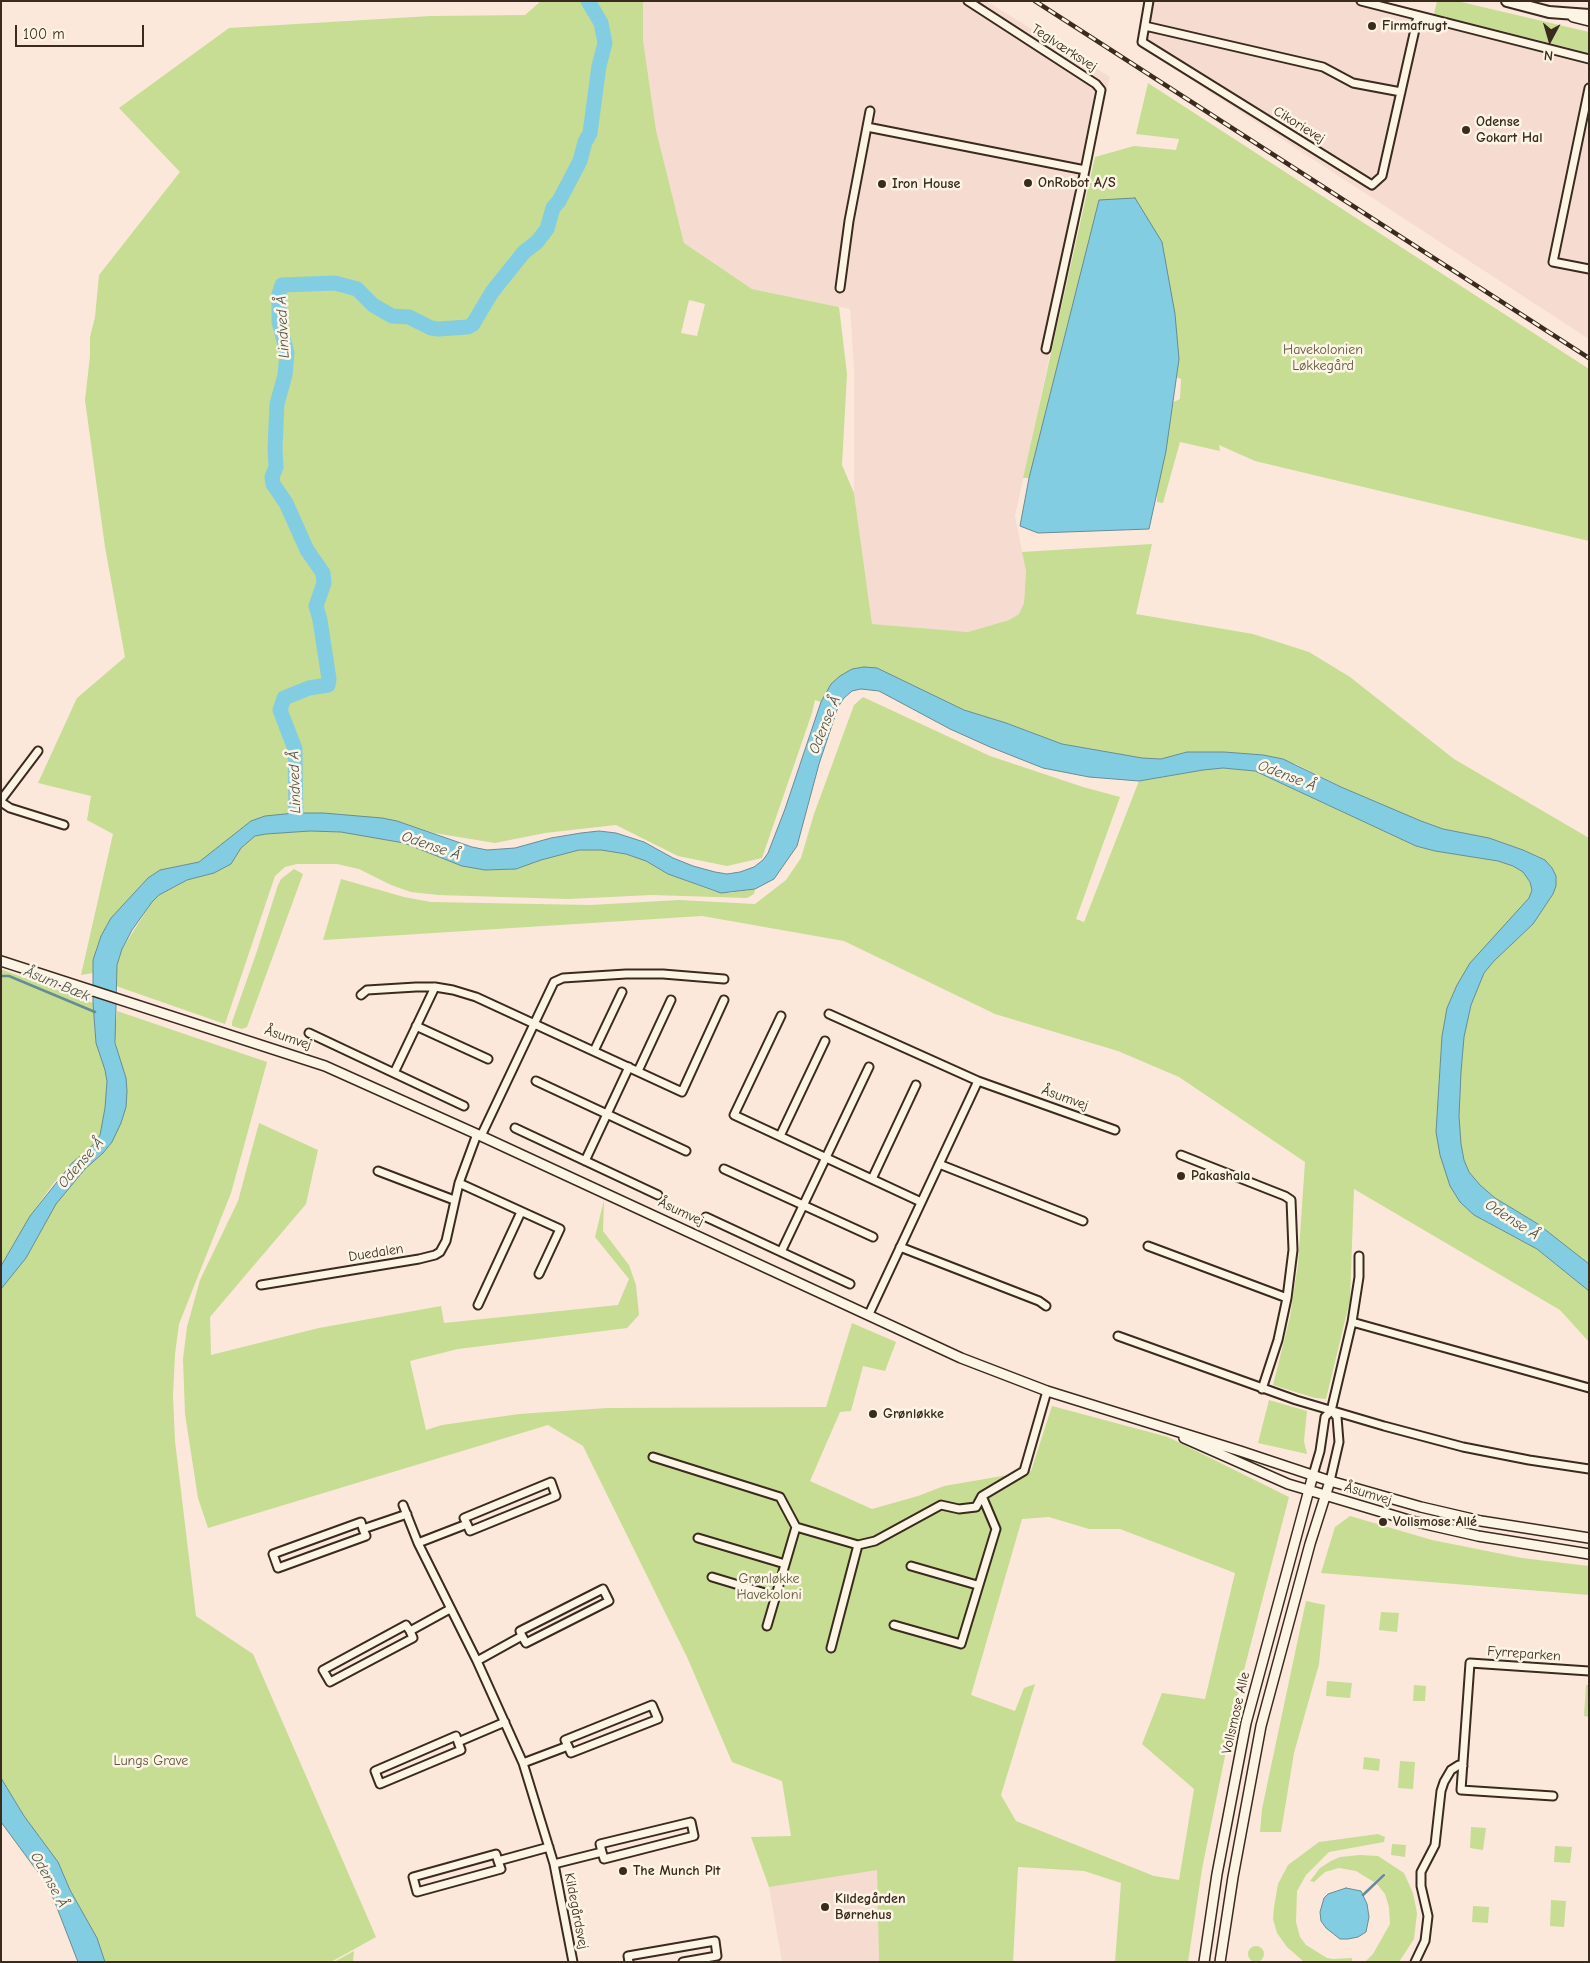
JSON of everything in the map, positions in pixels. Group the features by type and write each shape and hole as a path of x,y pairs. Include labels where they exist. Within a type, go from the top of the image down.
{"main road":[{"path":"1507,1 1549,12 1589,15"}],"street":[{"name":"Teglværksvej","path":"968,1 1096,84 1101,90 1046,349"},
{"name":"Cikorievej","path":"1149,1 1142,42 1372,185 1382,176 1418,16"},
{"path":"1360,1 1589,59"},
{"path":"1549,12 1589,21"},
{"path":"1145,26 1323,66 1353,83 1401,92"},
{"path":"1589,88 1553,262 1589,269"},
{"path":"840,288 849,221 870,111"},
{"path":"867,127 1085,170"},
{"path":"38,751 1,801 10,808 64,825"},
{"name":"Åsumvej","path":"1,961 325,1066 869,1314 960,1358 1047,1391 1313,1476 1421,1507 1481,1521 1589,1538"},
{"path":"479,1135 534,1024 550,987 557,980 626,974 664,974 724,980"},
{"path":"394,1073 435,987"},
{"path":"361,995 367,990 435,987 453,990 476,997 682,1092 724,1000"},
{"path":"594,1051 622,992"},
{"path":"638,1071 671,1000"},
{"name":"Åsumvej","path":"829,1014 978,1081 1115,1130"},
{"path":"781,1016 734,1115 921,1202"},
{"path":"416,1026 488,1059"},
{"name":"Åsumvej","path":"309,1033 464,1106"},
{"path":"780,1136 825,1041"},
{"path":"585,1161 628,1067"},
{"path":"781,1252 869,1067"},
{"path":"869,1314 978,1081"},
{"path":"536,1082 686,1151"},
{"path":"872,1179 916,1084"},
{"name":"Åsumvej","path":"515,1128 658,1196"},
{"name":"Duedalen","path":"261,1285 435,1255 440,1252 446,1242 458,1183 479,1135"},
{"path":"1181,1155 1291,1200 1292,1250 1287,1298 1278,1340 1262,1389"},
{"path":"939,1164 1083,1221"},
{"path":"724,1169 872,1237"},
{"path":"378,1171 454,1200"},
{"path":"458,1183 560,1230 539,1274"},
{"path":"478,1305 521,1212"},
{"name":"Åsumvej","path":"706,1217 850,1284"},
{"path":"1148,1246 1287,1298"},
{"path":"900,1247 1039,1301 1046,1306"},
{"path":"1313,1476 1320,1451 1325,1417 1331,1411 1352,1322 1359,1277 1359,1256"},
{"path":"1352,1322 1589,1388"},
{"path":"1118,1336 1262,1389 1331,1411 1463,1447 1589,1469"},
{"path":"796,1527 858,1545 875,1541 941,1505 959,1509 976,1508 982,1496 1024,1471 1047,1391"},
{"name":"Åsumvej","path":"1330,1481 1336,1457 1339,1426 1337,1417 1331,1411"},
{"name":"Åsumvej","path":"1150,1423 1234,1462 1309,1491 1412,1521 1478,1536 1589,1554"},
{"path":"654,1457 780,1496 796,1527 766,1626"},
{"name":"Vollsmose Alle","path":"1204,1962 1217,1874 1246,1723 1313,1476"},
{"name":"Vollsmose Alle","path":"1220,1962 1233,1876 1261,1726 1310,1544 1330,1481"},
{"path":"551,1482 556,1496 470,1531 467,1524 464,1518 551,1482"},
{"path":"894,1626 961,1644 977,1585 996,1529 982,1496"},
{"name":"Kildegårdsvej","path":"404,1504 418,1543 477,1661 523,1763 554,1864 573,1962"},
{"path":"363,1529 407,1514"},
{"path":"361,1522 363,1529 366,1536 278,1568 273,1554 361,1522"},
{"path":"418,1543 467,1524"},
{"path":"698,1538 785,1564"},
{"path":"831,1648 858,1545"},
{"path":"911,1566 977,1585"},
{"path":"712,1577 775,1596"},
{"path":"603,1589 609,1601 526,1643 522,1636 520,1631 603,1589"},
{"path":"410,1631 450,1610"},
{"path":"406,1625 410,1631 413,1638 330,1682 323,1670 406,1625"},
{"path":"477,1661 522,1636"},
{"name":"Fyrreparken","path":"1553,1796 1462,1790 1470,1663 1589,1671"},
{"path":"652,1705 658,1719 571,1754 568,1746 565,1740 652,1705"},
{"path":"458,1742 505,1722"},
{"path":"456,1736 458,1742 462,1750 380,1784 375,1771 456,1736"},
{"path":"523,1763 568,1746"},
{"path":"1415,1962 1425,1941 1428,1916 1420,1886 1421,1872 1435,1845 1444,1782 1454,1767 1463,1766"},
{"name":"Kildegårdsvej","path":"691,1822 694,1836 604,1859 602,1852 600,1844 691,1822"},
{"path":"498,1861 549,1847"},
{"name":"Kildegårdsvej","path":"554,1864 602,1852"},
{"path":"496,1854 498,1861 500,1869 417,1892 413,1877 496,1854"},
{"path":"629,1962 628,1956 715,1941 717,1956 683,1962"}],"shaded area":[{"path":"643,1 986,1 1110,77 1015,516 1026,571 1024,603 1019,614 1009,620 968,632 872,624 854,493 854,368 850,309 752,289 684,243 656,130 643,40"},
{"path":"1144,1 1383,1 1589,53 1589,339 1139,46"},
{"name":"Kildegården Børnehus","path":"877,1869 879,1962 782,1962 769,1887"}],"green space":[{"path":"541,1 643,1 643,40 656,130 684,243 752,289 839,307 847,374 842,465 854,493 872,624 968,632 1009,620 1019,614 1024,603 1026,571 1022,552 1152,544 1136,614 1253,634 1309,652 1350,677 1454,759 1589,838 1589,1264 1538,1224 1495,1198 1480,1185 1469,1172 1464,1160 1461,1144 1459,1116 1461,1072 1464,1037 1471,1005 1484,973 1533,924 1553,894 1556,886 1556,876 1545,860 1489,838 1443,829 1421,821 1341,787 1296,764 1263,755 1224,752 1187,752 1161,759 1142,758 1062,744 964,710 877,668 831,684 821,702 815,700 762,858 727,866 678,856 616,825 545,833 495,843 434,833 397,821 323,813 265,816 251,821 199,862 160,870 148,878 111,918 96,949 93,973 81,975 113,834 87,820 91,796 38,783 77,698 125,657 105,547 85,400 90,356 90,337 95,317 99,275 180,172 119,108 229,28 431,16 525,15","holes":["689,300 705,304 697,336 681,333"]},
{"path":"1437,1 1457,1 1589,32 1589,53 1434,14"},
{"name":"Havekolonien Løkkegård","path":"1148,83 1589,369 1589,541 1255,461 1219,445 1220,451 1180,442 1163,503 1157,502 1159,409 1180,399 1181,379 1163,372 1033,478 1023,478 1095,157 1134,146 1176,150 1179,139 1136,134"},
{"path":"863,697 990,756 1083,787 1120,797 1076,919 1084,922 1139,781 1203,770 1223,768 1255,771 1416,846 1498,861 1523,872 1530,882 1532,890 1529,898 1457,985 1447,1008 1442,1036 1436,1132 1474,1215 1537,1249 1589,1291 1589,1342 1560,1310 1354,1189 1350,1300 1326,1399 1315,1398 1273,1385 1290,1317 1298,1264 1305,1162 1179,1077 1118,1051 995,1014 844,941 702,916 323,940 341,879 404,897 431,902 590,905 679,900 755,904 786,880 801,858 814,814 854,705"},
{"path":"310,831 341,832 404,843 462,866 485,870 516,869 579,850 601,850 626,854 644,860 668,874 713,891 729,893 755,889 754,894 747,898 652,895 568,899 438,895 411,892 391,885 359,869 337,864 297,864 285,867 275,876 225,1024 116,986 117,965 122,949 152,902 159,895 187,880 214,873 231,864 247,841 255,836"},
{"path":"294,869 303,874 247,1027 242,1029 232,1026 278,885 281,879"},
{"path":"3,970 93,1003 96,1043 107,1081 100,1135 94,1144 72,1163 53,1184 30,1216 1,1266 1,971"},
{"name":"Lungs Grave","path":"117,1011 267,1062 231,1193 179,1324 173,1396 175,1441 196,1616 253,1654 376,1937 331,1962 105,1962 97,1938 70,1890 58,1862 24,1816 1,1778 1,1289 26,1258 65,1191 112,1142 117,1051 115,1036"},
{"name":"Grønløkke Havekoloni","path":"259,1123 318,1150 306,1204 210,1317 211,1355 319,1328 441,1306 444,1323 618,1305 629,1279 595,1237 604,1200 603,1231 629,1265 636,1285 639,1315 627,1328 458,1349 410,1361 426,1430 442,1425 519,1414 607,1408 826,1407 852,1323 896,1342 885,1371 863,1366 851,1411 840,1412 810,1481 872,1509 918,1496 944,1486 1031,1471 1052,1406 1168,1437 1289,1497 1237,1697 1202,1869 1188,1962 1115,1962 1121,1883 1084,1871 1018,1867 1013,1962 879,1962 877,1870 769,1887 751,1837 791,1836 782,1781 732,1762 687,1657 583,1446 548,1425 208,1528 198,1498 185,1414 183,1359 187,1327 200,1280 238,1201","holes":["1049,1517 1089,1529 1120,1529 1235,1573 1205,1699 1162,1693 1142,1744 1194,1789 1179,1880 1154,1876 1016,1821 1001,1795 1035,1684 1024,1688 1015,1711 971,1695 1022,1519"]},
{"path":"1269,1400 1307,1411 1304,1441 1307,1454 1258,1443"},
{"path":"1350,1516 1432,1540 1522,1558 1589,1566 1589,1595 1321,1573 1335,1527"},
{"path":"1306,1601 1325,1605 1319,1664 1294,1753 1281,1832 1260,1832 1262,1809"},
{"path":"1381,1612 1399,1613 1397,1632 1379,1630"},
{"path":"1327,1681 1352,1683 1350,1698 1326,1696"},
{"path":"1414,1685 1426,1686 1425,1701 1413,1701"},
{"path":"1586,1685 1589,1685 1589,1717 1584,1716"},
{"path":"1364,1757 1380,1759 1379,1771 1363,1769"},
{"path":"1400,1761 1415,1762 1413,1789 1398,1788"},
{"path":"1471,1827 1486,1828 1483,1850 1470,1848"},
{"path":"1378,1834 1385,1837 1384,1842 1329,1852 1306,1875 1297,1891 1296,1922 1300,1937 1306,1945 1327,1958 1352,1958 1352,1961 1303,1961 1287,1947 1277,1933 1273,1919 1278,1884 1288,1865 1319,1842"},
{"path":"1392,1844 1406,1845 1405,1857 1391,1855"},
{"path":"1555,1846 1572,1847 1570,1863 1554,1862"},
{"path":"1378,1856 1404,1873 1413,1893 1417,1913 1414,1939 1399,1962 1365,1962 1373,1954 1390,1924 1389,1907 1385,1894 1377,1884 1386,1875 1384,1873 1374,1882 1356,1871 1339,1868 1325,1872 1314,1882 1310,1881 1320,1868 1331,1861 1340,1857"},
{"path":"1551,1900 1566,1901 1564,1927 1550,1926"},
{"path":"1473,1906 1489,1907 1488,1923 1472,1922"},
{"path":"1256,1946 1264,1954 1256,1962 1248,1954"},
{"path":"354,1951 353,1962 334,1962"}],"water":[{"path":"1135,198 1162,242 1175,314 1179,359 1166,451 1149,529 1038,533 1020,526 1029,478 1099,200"},
{"name":"Odense Å","path":"864,667 877,668 964,710 1062,744 1142,758 1161,759 1187,752 1224,752 1263,755 1283,759 1341,787 1421,821 1443,829 1489,838 1545,860 1556,876 1556,886 1553,894 1533,924 1484,973 1471,1005 1464,1037 1461,1072 1459,1116 1461,1144 1464,1160 1469,1172 1480,1185 1495,1198 1538,1224 1589,1264 1589,1291 1537,1249 1474,1215 1460,1202 1450,1186 1440,1155 1436,1132 1442,1036 1447,1008 1457,985 1470,963 1529,898 1532,890 1530,882 1523,872 1498,861 1416,846 1255,771 1223,768 1139,781 1089,777 1043,768 950,729 879,691 861,689 852,691 838,707 819,764 797,846 774,879 755,889 721,893 668,874 646,861 626,854 601,850 579,850 516,869 485,870 462,866 404,843 341,832 310,831 255,836 241,848 231,864 214,873 187,880 159,895 132,930 122,949 117,965 115,1043 126,1078 127,1091 126,1107 121,1123 112,1142 85,1169 56,1204 26,1258 1,1289 1,1266 30,1216 72,1163 94,1144 100,1135 107,1081 96,1043 93,1003 93,960 101,936 111,918 148,878 160,870 199,862 251,821 265,816 295,813 323,813 382,818 397,821 472,847 487,850 515,848 551,838 581,833 599,831 616,833 644,842 673,858 693,866 727,874 740,872 754,867 768,853 821,702 831,684 852,669"},
{"name":"Odense Å","path":"1,1778 24,1816 58,1862 70,1890 97,1938 105,1962 78,1962 54,1900 43,1879 1,1822"},
{"path":"1346,1888 1361,1891 1367,1904 1369,1917 1366,1932 1358,1937 1340,1939 1326,1928 1321,1921 1320,1912 1324,1898 1328,1894"}],"waterway":[{"name":"Lindved Å","path":"296,823 295,749 280,710 284,698 309,688 328,685 329,679 316,606 324,583 323,573 307,550 286,503 273,484 272,477 276,467 277,404 285,375 287,353 279,322 279,294 282,285 335,283 357,289 373,305 392,316 409,317 431,328 468,327 473,324 492,292 524,252 537,242 547,229 553,208 559,201 580,161 585,142 590,133 599,66 605,43 601,23 588,1"},
{"name":"Åsum Bæk","path":"1,976 9,976 95,1012"},
{"path":"1363,1895 1384,1875"}],"railway":[{"path":"1035,1 1589,358"}],"place":[{"name":"Firmafrugt","path":"1372,26"},
{"name":"Odense Gokart Hal","path":"1466,130"},
{"name":"OnRobot A/S","path":"1028,183"},
{"name":"Iron House","path":"882,184"},
{"name":"Pakashala","path":"1181,1176"},
{"name":"Grønløkke","path":"873,1414"},
{"name":"Vollsmose Allé","path":"1383,1522"},
{"name":"The Munch Pit","path":"623,1871"},
{"name":"Kildegården Børnehus","path":"825,1907"}]}
